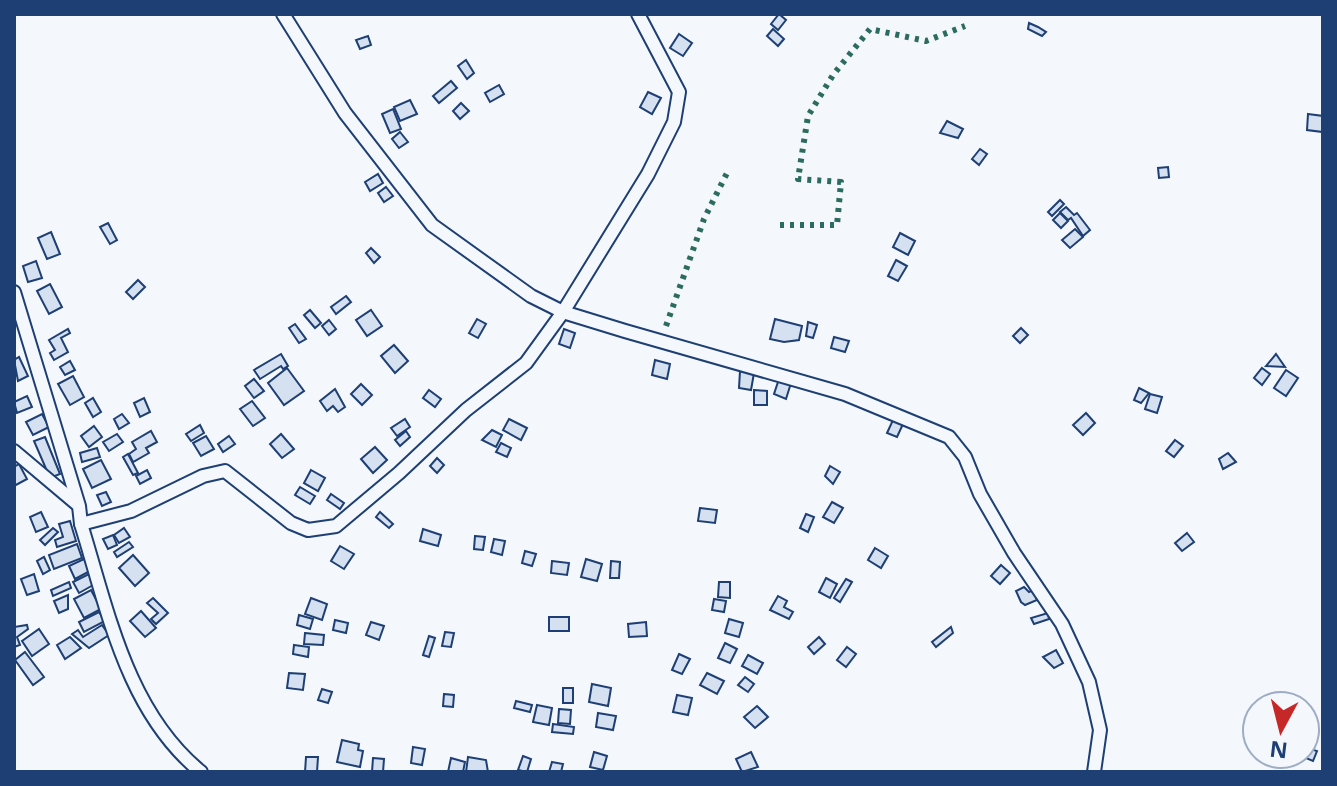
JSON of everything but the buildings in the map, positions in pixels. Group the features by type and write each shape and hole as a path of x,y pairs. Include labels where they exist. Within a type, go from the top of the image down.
{"street":[{"path":"283,14 345,113 432,225 531,296 563,312 805,381 949,437 965,457 980,494 1014,553 1062,624 1089,682 1099,713 1094,772"},
{"path":"81,524 131,511 203,476 225,471 291,523 308,530 336,526 466,410 526,363 563,312 648,174 678,108 676,83 638,14"},
{"path":"14,292 79,506 81,524 130,677 155,722 182,757 201,772"},
{"path":"14,451 79,506"}],"hedge":[{"path":"780,225 837,225 841,182 798,179 808,116 833,75 870,29 926,41 965,26"},
{"path":"666,326 704,219 727,173"}]}
